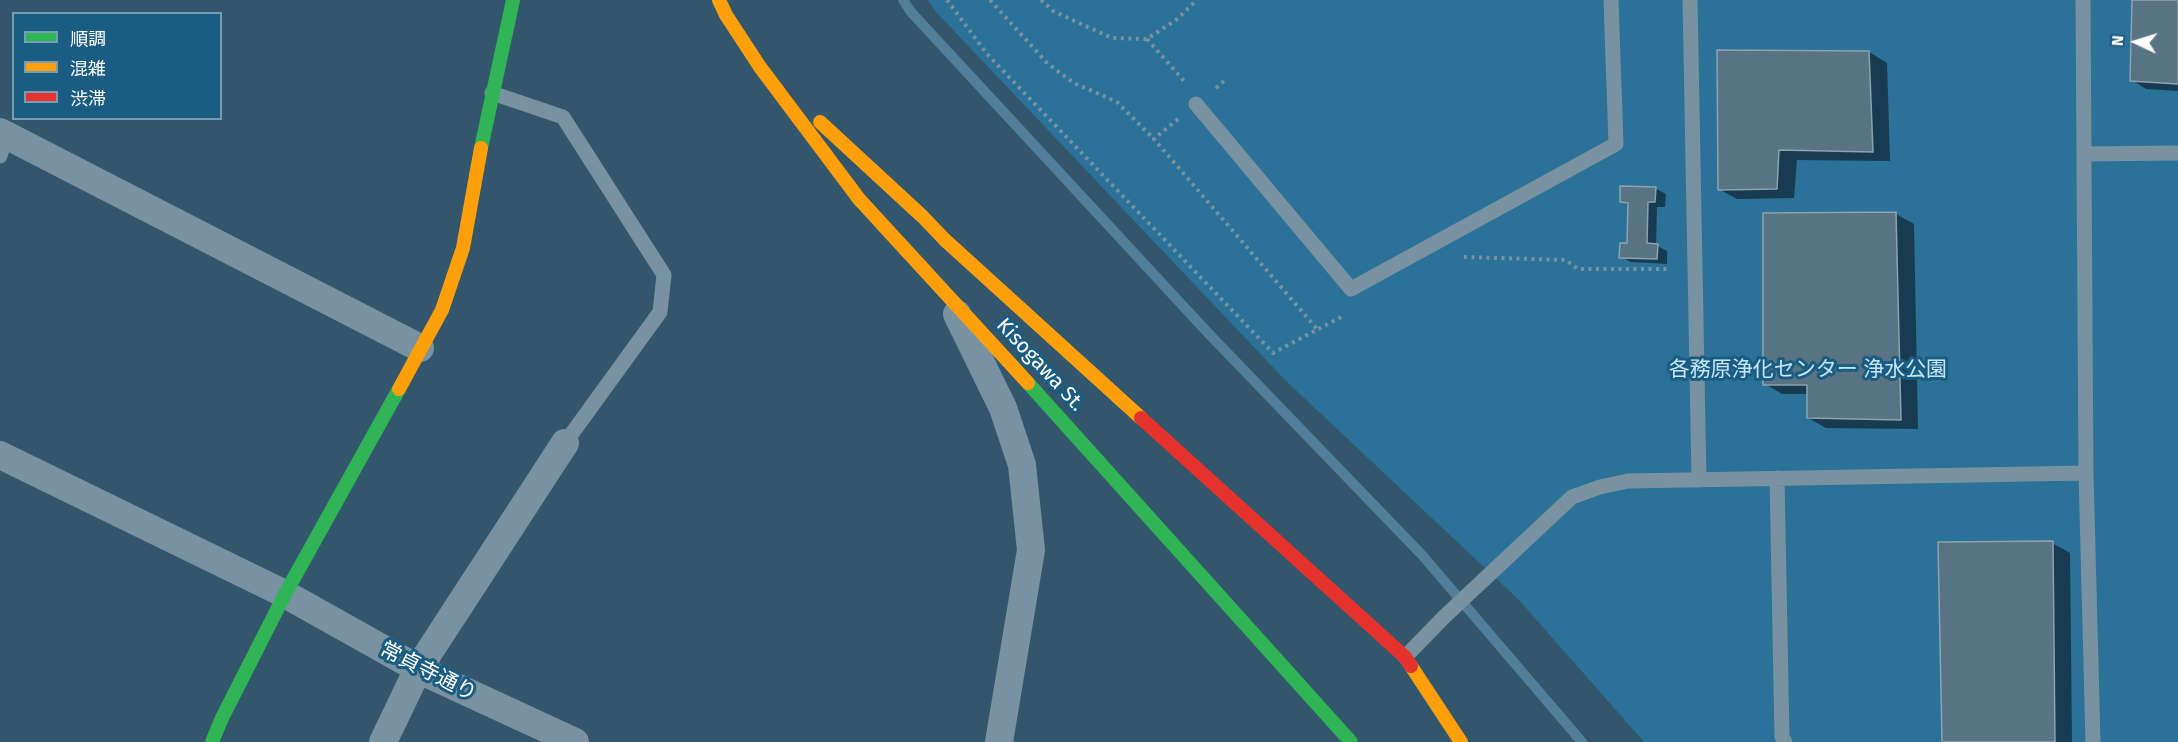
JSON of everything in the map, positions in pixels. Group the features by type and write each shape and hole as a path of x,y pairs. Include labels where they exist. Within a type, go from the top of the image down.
{"main road":[{"path":"212,742 285,594 442,310 463,248 492,93 513,0"},
{"name":"Kisogawa St.","path":"719,0 726,15 760,67 859,199 1055,412 1351,742"},
{"path":"760,67 945,240 1405,657 1461,742"}],"street":[{"path":"2,141 420,348"},
{"path":"949,297 1003,408 1022,465 1031,550 999,742"},
{"path":"383,742 418,669 565,443"},
{"name":"常貞寺通り","path":"0,455 285,594 418,669 575,742"}],"lane":[{"path":"1198,102 1351,289 1616,144 1611,0"},
{"path":"1690,0 1699,480"},
{"path":"2083,0 2086,473 2093,742"},
{"path":"492,93 563,117 664,275 660,312 565,443"},
{"path":"2084,154 2178,153"},
{"path":"1405,657 1444,617 1572,497 1628,481 2086,473"},
{"path":"1777,478 1782,737 1785,742"}],"path":[{"path":"990,0 1048,64 1074,82 1117,102 1154,139 1317,329"},
{"path":"1041,0 1053,11 1112,38 1147,39 1176,21 1197,0"},
{"path":"1147,39 1198,102"},
{"path":"1154,139 1224,81"}],"green space":[{"name":"各務原浄化センター 浄水公園","path":"928,0 2178,0 2178,742 1644,742 1519,600 1286,381 936,12"}],"building":[{"path":"2132,0 2178,0 2178,84 2130,81"},
{"path":"1717,50 1869,51 1873,152 1779,150 1777,189 1718,190"},
{"path":"1620,186 1656,187 1655,202 1648,202 1647,243 1658,244 1657,259 1619,258 1620,243 1627,243 1628,203 1620,202"},
{"path":"1896,212 1901,420 1807,418 1807,385 1763,385 1763,213"},
{"path":"2053,541 2055,742 1942,742 1938,542"}],"waterway":[{"path":"903,0 911,12 1209,334 1422,555 1582,742"}],"traffic: fast":[{"path":"481,148 513,0"},
{"path":"1028,383 1351,742"},
{"path":"212,742 285,594 399,389"}],"traffic: slow":[{"path":"719,0 726,15 760,67 859,199 1028,383"},
{"path":"820,122 945,240 1141,418"},
{"path":"399,389 442,310 463,248 481,148"},
{"path":"1411,666 1461,742"}],"traffic: jam":[{"path":"1141,418 1405,657 1411,666"}]}
